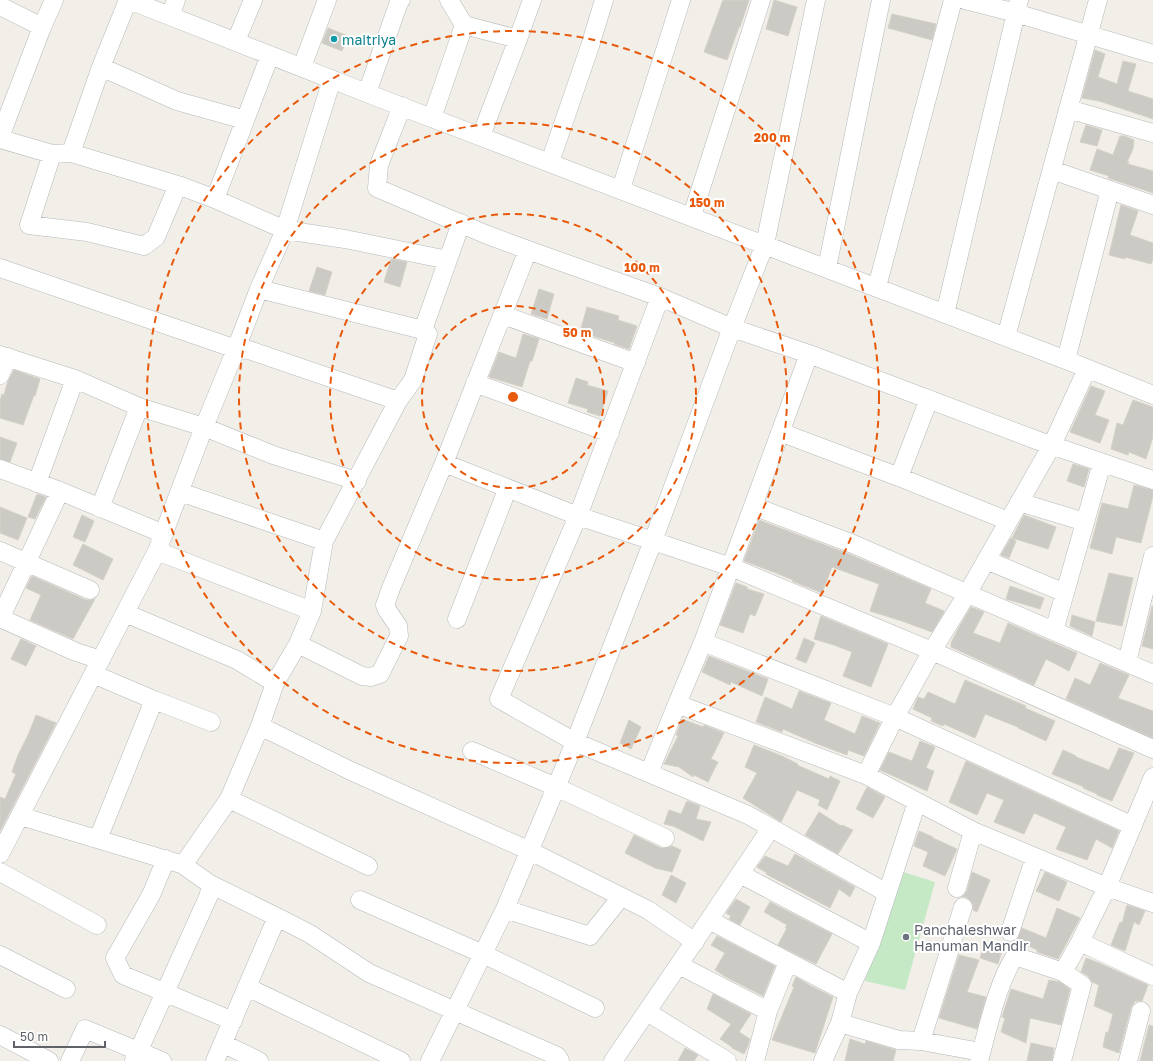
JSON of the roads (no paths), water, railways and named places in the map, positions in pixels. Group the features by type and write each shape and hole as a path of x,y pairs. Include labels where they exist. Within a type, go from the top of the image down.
{"street":[{"path":"54,0 42,27 0,138 52,154 71,153 178,185 215,199 285,230 345,239 448,260"},
{"path":"71,153 101,67 128,0 173,8 236,42 877,287 1153,395"},
{"path":"236,42 253,0"},
{"path":"302,68 327,0"},
{"path":"367,93 401,0"},
{"path":"449,0 464,25 518,39"},
{"path":"481,136 532,0"},
{"path":"550,162 590,46 604,0"},
{"path":"621,190 681,0"},
{"path":"692,216 761,0"},
{"path":"430,1061 505,909 575,742 653,541 732,328 765,244 816,0"},
{"path":"827,268 881,0"},
{"path":"877,287 953,0"},
{"path":"965,0 1018,7 1088,36 1153,54"},
{"path":"1006,337 1098,0"},
{"path":"0,6 42,27"},
{"path":"945,314 1018,7"},
{"path":"432,118 464,25"},
{"path":"215,199 270,55"},
{"path":"101,67 177,101 245,120"},
{"path":"0,854 157,551 204,427 285,230 332,79"},
{"path":"402,106 379,165 376,188 528,250 660,297 732,328 808,354 1052,445 1153,480"},
{"path":"1068,109 1153,133"},
{"path":"52,154 29,225 86,232 144,246 156,237 178,185"},
{"path":"1052,170 1153,205"},
{"path":"1066,360 1110,190"},
{"path":"260,289 423,330 461,223"},
{"path":"298,644 362,676 371,677 380,674 399,636 398,626 385,605 444,463 528,250"},
{"path":"0,268 236,349 249,350 398,401"},
{"path":"660,297 578,516 499,699 575,742 748,815 887,893"},
{"path":"503,315 636,363"},
{"path":"183,865 229,799 260,726 275,683 298,644 312,611 324,541 398,401 413,380 428,334"},
{"path":"649,773 703,642 808,354"},
{"path":"0,375 4,356 75,379 139,407 204,427 273,456 357,481"},
{"path":"866,775 895,717 932,651 967,594 1052,445 1087,369"},
{"path":"37,483 75,379"},
{"path":"475,383 610,433"},
{"path":"899,477 929,399"},
{"path":"100,508 139,407"},
{"path":"780,432 899,477 1008,521"},
{"path":"444,463 578,516 731,567 932,651 1153,749"},
{"path":"1054,631 1102,463"},
{"path":"0,469 60,491 164,534"},
{"path":"457,619 507,490 505,487"},
{"path":"60,491 0,618 76,652 97,667 154,700 211,722"},
{"path":"180,492 324,541"},
{"path":"1019,502 1085,522"},
{"path":"753,506 853,544 1153,674"},
{"path":"0,551 90,590"},
{"path":"157,551 312,611"},
{"path":"1127,662 1153,556"},
{"path":"986,560 1065,593"},
{"path":"125,613 237,660 275,683"},
{"path":"703,642 895,717 1133,826"},
{"path":"98,839 154,700"},
{"path":"677,704 866,775 973,831 1107,887 1153,903"},
{"path":"260,726 351,771 530,851 648,910 695,942"},
{"path":"472,751 556,787 665,838"},
{"path":"1063,972 1080,942 1107,887 1153,777"},
{"path":"229,799 368,866"},
{"path":"823,1061 840,1023 848,993 871,943 917,802"},
{"path":"20,816 183,865 210,884 310,934 369,973 454,1012 557,1056 560,1061"},
{"path":"619,1059 647,1012 771,828"},
{"path":"957,888 973,831"},
{"path":"1010,932 1035,857"},
{"path":"166,859 151,896 115,958 123,975 233,1021"},
{"path":"0,872 97,925"},
{"path":"740,874 871,943"},
{"path":"136,1056 209,895 210,884"},
{"path":"505,909 590,936 621,897"},
{"path":"360,900 483,954 595,1008"},
{"path":"921,1041 963,908"},
{"path":"215,1061 224,1044 277,917"},
{"path":"709,920 848,993"},
{"path":"1080,942 1153,976"},
{"path":"0,955 66,990"},
{"path":"840,1023 898,1040 921,1041 980,1057 986,1033 1008,968 1015,956 1063,972 1082,985 1062,1061"},
{"path":"755,1061 768,1012 788,962"},
{"path":"679,965 768,1012"},
{"path":"247,987 401,1061"},
{"path":"1128,1061 1141,1011"},
{"path":"647,1012 727,1061"},
{"path":"70,1061 85,1029 136,1056 162,1061"},
{"path":"0,1035 49,1061"},
{"path":"224,1044 259,1061"}],"place":[{"name":"maitriya","path":"334,39"},
{"name":"Panchaleshwar Hanuman Mandir","path":"906,937"}]}
